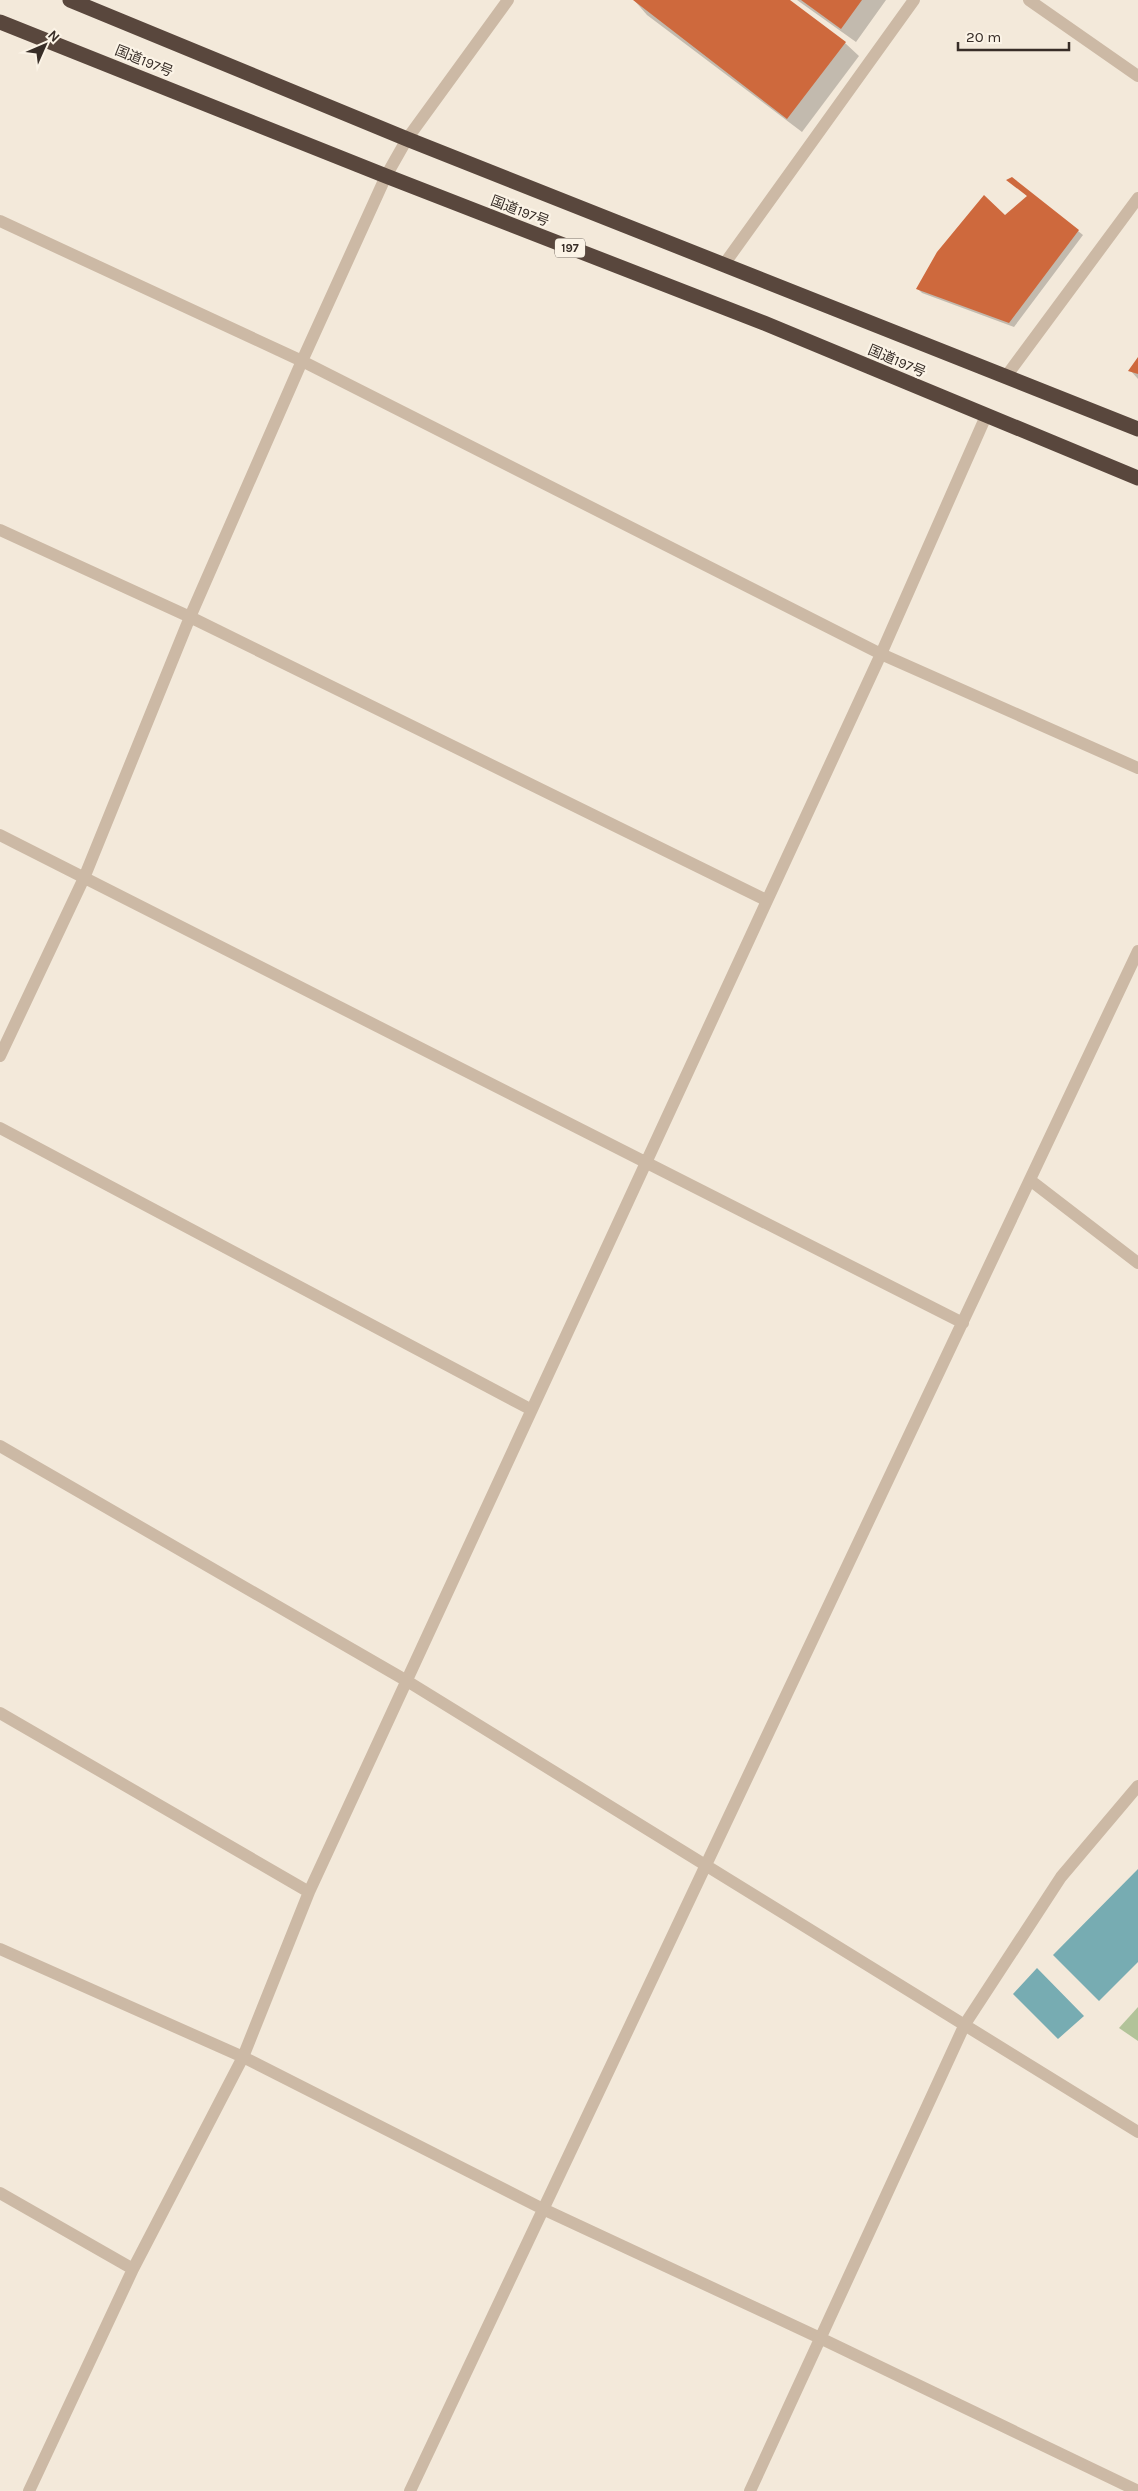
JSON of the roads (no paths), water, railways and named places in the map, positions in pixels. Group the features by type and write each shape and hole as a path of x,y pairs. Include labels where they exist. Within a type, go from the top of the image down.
{"highway":[{"name":"国道197号","path":"70,0 407,138 1138,429"},
{"name":"国道197号","path":"0,22 386,176 764,322 1138,478"}],"street":[{"path":"0,1056 84,878 190,617 302,361 386,176 407,138 508,0"},
{"path":"725,264 914,0"},
{"path":"1029,0 1138,76"},
{"path":"1007,376 1138,198"},
{"path":"0,221 302,361 881,654 1138,768"},
{"path":"29,2491 133,2269 243,2057 309,1892 530,1409 647,1162 766,900 881,654 986,416"},
{"path":"0,530 190,617 766,900"},
{"path":"0,835 962,1323"},
{"path":"410,2491 1138,951"},
{"path":"0,1128 530,1409"},
{"path":"1030,1180 1138,1263"},
{"path":"0,1446 407,1681 707,1864 1138,2132"},
{"path":"0,1713 309,1892"},
{"path":"750,2491 965,2024 1061,1877 1138,1786"},
{"path":"0,1949 243,2057 543,2209 820,2338 1138,2491"},
{"path":"0,2193 133,2269"}],"water":[{"path":"1138,1869 1138,1962 1099,2001 1053,1955"},
{"path":"1037,1968 1084,2016 1058,2039 1013,1994"}]}
